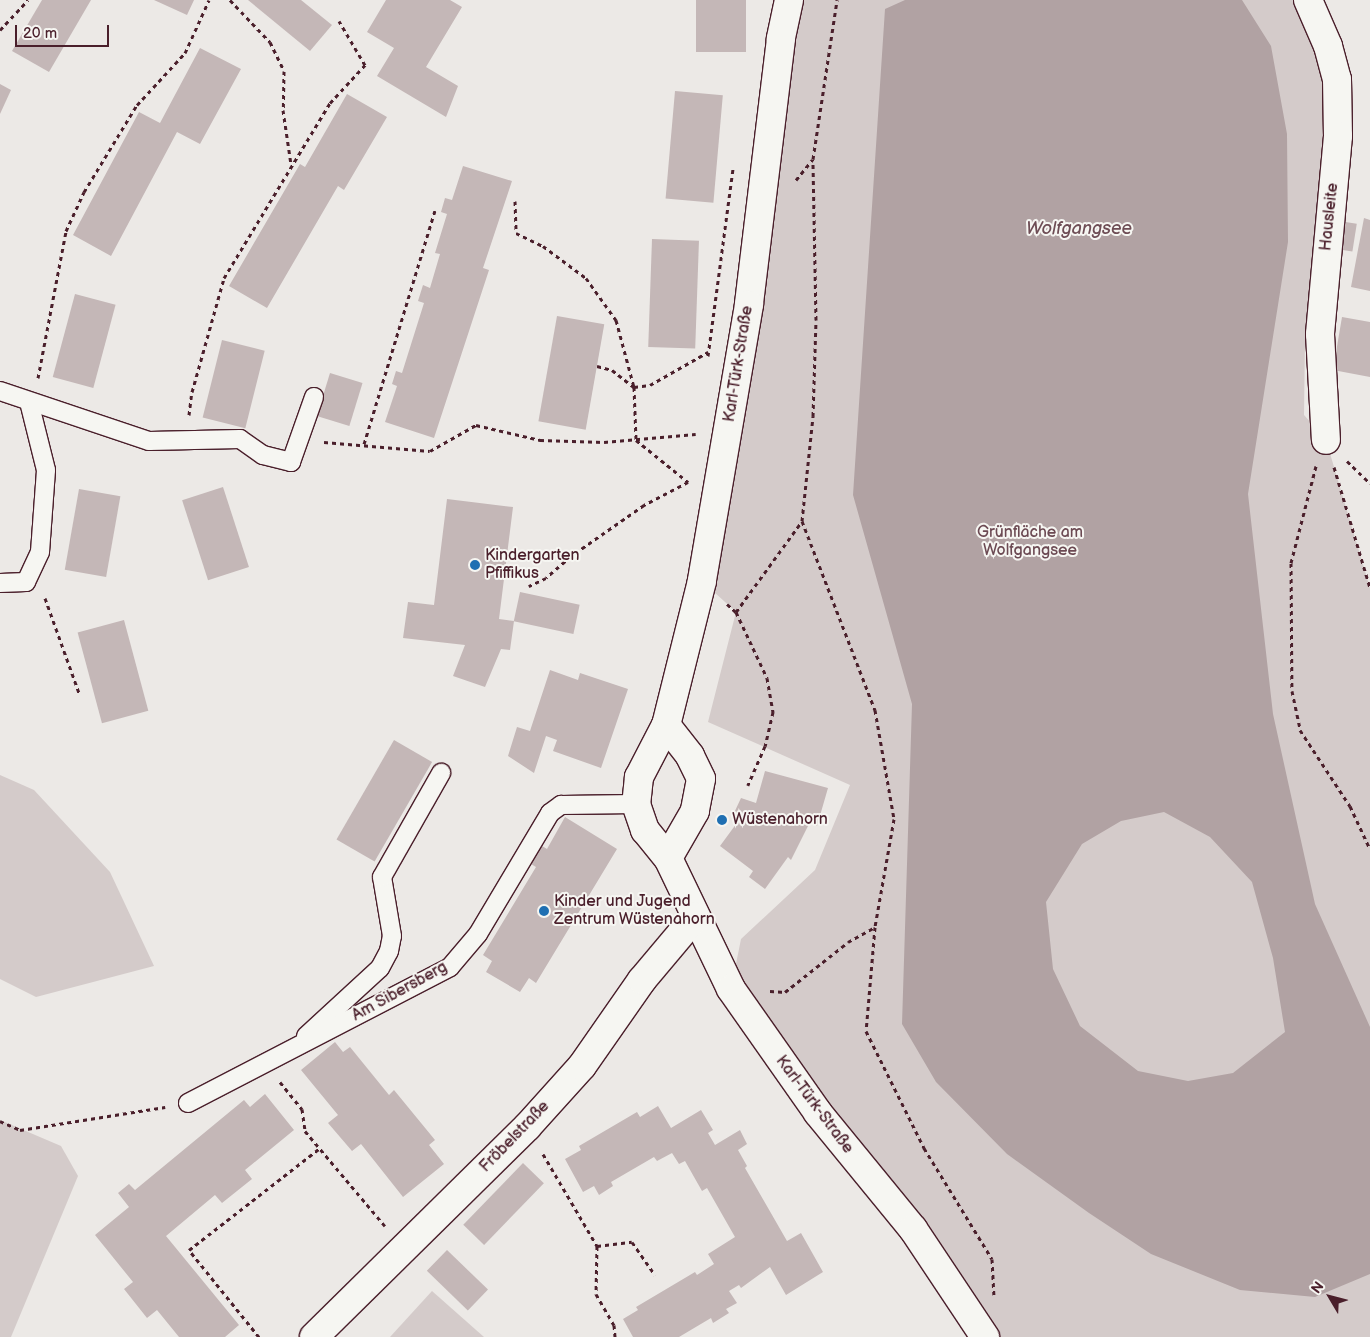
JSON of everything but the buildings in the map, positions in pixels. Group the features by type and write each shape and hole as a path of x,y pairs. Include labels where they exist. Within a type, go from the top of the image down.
{"street":[{"name":"Karl-Türk-Straße","path":"789,0 781,39 749,305 702,581 666,725 640,777 636,804 645,830 668,858 731,989 818,1113 912,1229 985,1337"},
{"name":"Hausleite","path":"1308,0 1328,46 1338,79 1338,136 1320,334 1326,440"},
{"path":"666,725 690,756 701,778 695,811 668,858"},
{"name":"Fröbelstraße","path":"314,1337 527,1127 582,1066 642,980 695,917"}],"lane":[{"path":"0,391 28,402 149,441 186,438 240,439 264,455 291,462 314,397"},
{"path":"0,583 26,582 40,552 46,470 28,402"},
{"path":"286,1055 380,968 392,936 382,877 441,773"},
{"name":"Am Sibersberg","path":"188,1103 286,1055 450,966 478,934 550,813 561,805 636,804"}],"path":[{"path":"0,30 28,0"},
{"path":"28,402 40,373 66,231 84,192 137,105 185,53 209,0"},
{"path":"230,0 270,42 284,71 283,110 291,165"},
{"path":"837,0 813,159 814,388 802,521 875,710 894,819 875,926 866,1031 924,1148 992,1259 994,1302"},
{"path":"186,438 192,392 224,278 330,103 365,65 339,21"},
{"path":"708,361 734,162"},
{"path":"515,201 516,233 543,246 586,278 616,320 634,387 636,440 688,482"},
{"path":"364,444 435,211"},
{"path":"597,366 612,370 634,387 650,385 708,352"},
{"path":"299,440 430,451 476,425 540,440 636,440 697,434"},
{"path":"695,444 699,425"},
{"path":"1326,440 1370,588"},
{"path":"1326,440 1317,461 1291,563 1292,691 1300,730 1350,806 1370,849"},
{"path":"688,482 690,472"},
{"path":"529,586 546,578 571,556 644,505 688,482"},
{"path":"736,612 802,521"},
{"path":"702,581 736,612 767,678 773,712 765,746 748,785"},
{"path":"26,582 44,594 79,693"},
{"path":"731,989 785,992 848,942 875,926"},
{"path":"286,1055 276,1075 302,1109 305,1131 404,1248"},
{"path":"0,1121 20,1130 188,1103"},
{"path":"527,1127 597,1246 596,1294 614,1325 615,1337"},
{"path":"259,1337 189,1250 320,1148"},
{"path":"597,1246 632,1242 655,1275"}],"green space":[{"name":"Grünfläche am Wolfgangsee","path":"789,0 1295,0 1317,49 1331,100 1305,340 1304,415 1326,440 1370,588 1370,1337 985,1337 731,989 741,939 815,870 850,785 708,722 736,612 702,581"},
{"path":"0,775 34,790 110,872 154,966 36,997 0,979"},
{"path":"0,1120 61,1146 78,1176 11,1337 0,1337"},
{"path":"432,1291 484,1337 390,1337"}],"water":[{"name":"Wolfgangsee","path":"905,0 1242,0 1271,46 1287,134 1288,242 1248,494 1273,714 1315,904 1370,1027 1370,1274 1315,1297 1240,1290 1151,1254 1089,1213 1007,1154 936,1082 902,1024 912,704 853,495 885,9","holes":["1164,812 1210,837 1252,882 1273,958 1285,1032 1233,1073 1188,1081 1138,1071 1080,1026 1053,969 1046,902 1082,844 1121,821"]}],"place":[{"name":"Kindergarten Pfiffikus","path":"475,565"},
{"name":"Wüstenahorn","path":"722,820"},
{"name":"Kinder und Jugend Zentrum Wüstenahorn","path":"544,911"}]}
